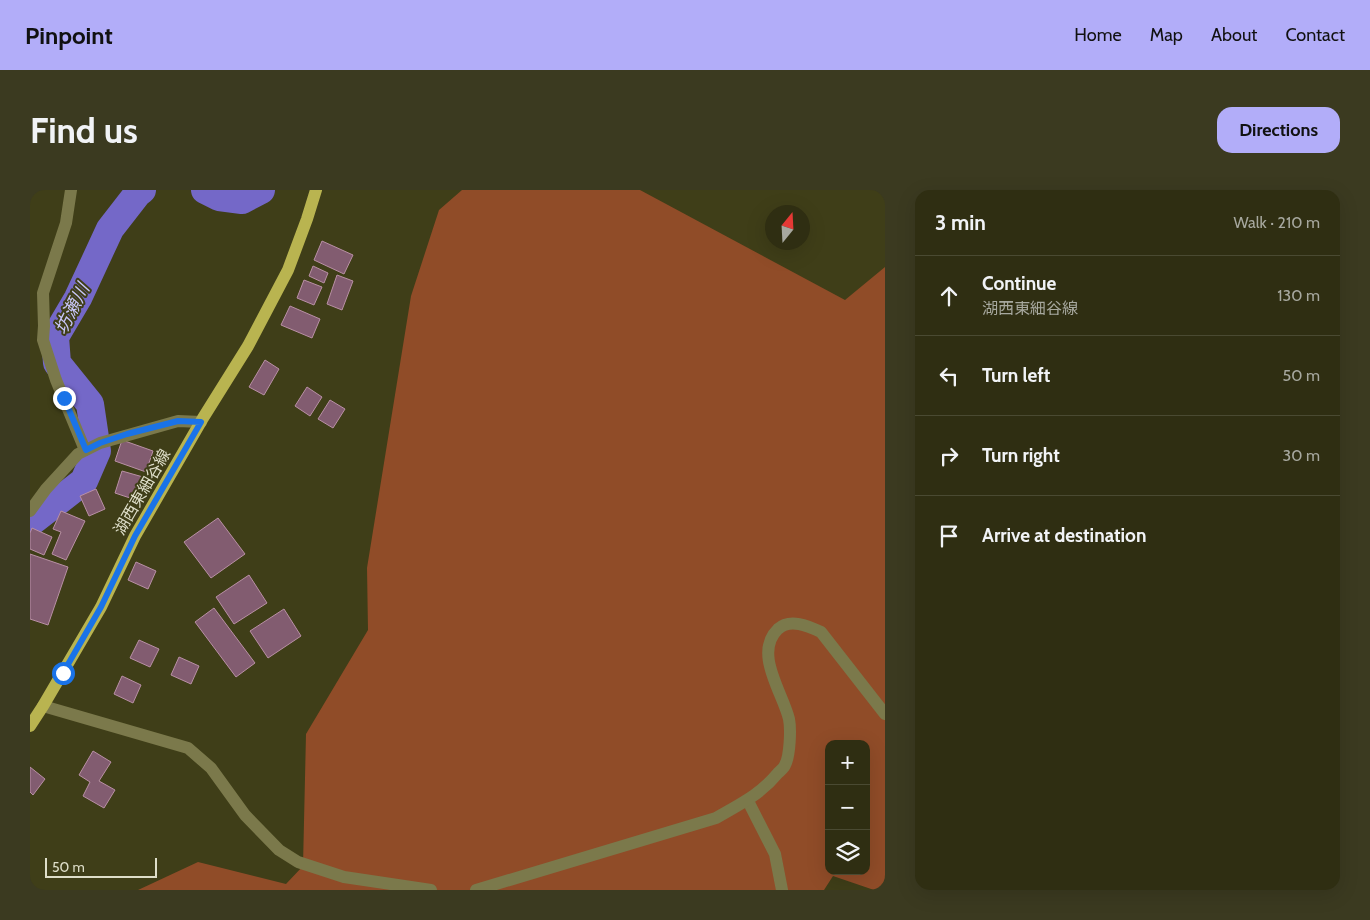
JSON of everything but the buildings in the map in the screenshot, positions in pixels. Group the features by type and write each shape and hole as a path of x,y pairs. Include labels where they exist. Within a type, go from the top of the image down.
{"main road":[{"name":"湖西東細谷線","path":"30,726 44,706 101,607 135,536 201,422 248,346 288,270 308,219 316,190"}],"street":[{"path":"71,190 66,223 43,293 43,340 56,380 86,450"},
{"path":"30,511 46,489 78,454 109,440 178,421 201,422"},
{"path":"476,890 716,818 748,801 766,787 786,764 789,740 789,720 772,676 768,655 770,640 779,628 793,623 808,626 821,632 885,714"},
{"path":"44,706 188,748 211,768 246,815 279,850 298,862 344,877 431,890"},
{"path":"748,801 775,854 782,890"}],"shaded area":[{"path":"462,190 640,190 845,300 885,267 885,890 874,890 833,876 824,890 138,890 198,862 286,884 303,866 306,734 368,630 367,568 411,296 439,210"}],"waterway":[{"name":"坊瀬川","path":"30,523 84,481 97,451 90,404 57,363 55,337 78,298 110,229 142,190"},
{"name":"坊瀬川","path":"205,190 219,197 242,200 261,190"}],"route":[{"path":"63,673 101,607 135,536 201,422 178,421 127,434 86,450 64,398"}]}
